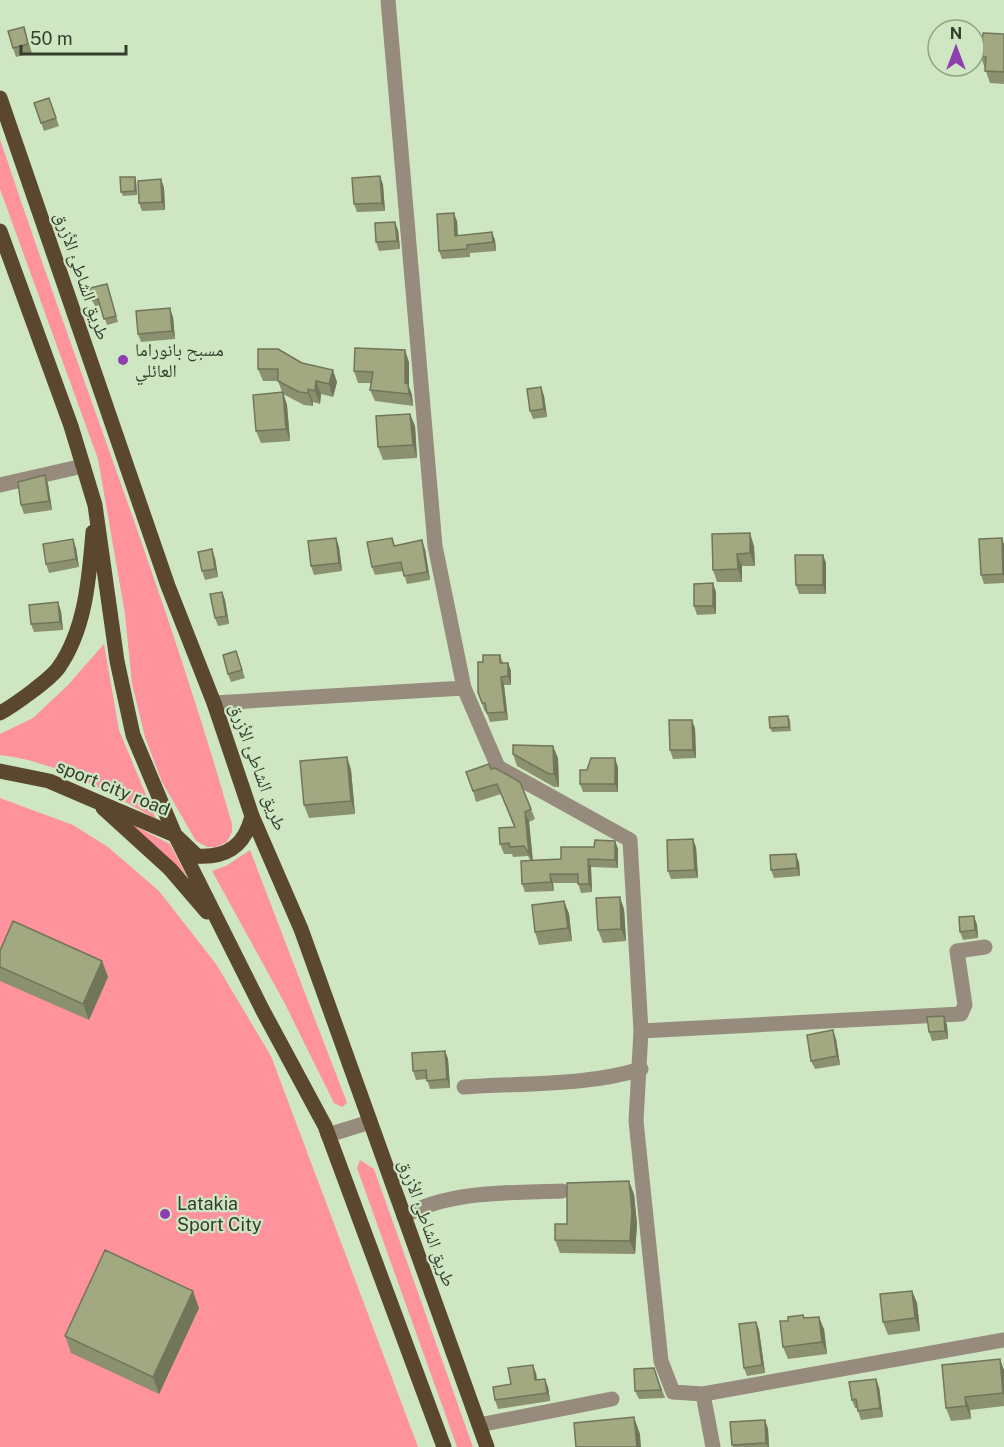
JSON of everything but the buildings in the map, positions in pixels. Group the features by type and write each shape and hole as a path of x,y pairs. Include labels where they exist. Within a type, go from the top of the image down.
{"main road":[{"name":"طريق الشاطئ الأزرق","path":"0,98 168,586 214,703 252,816 301,929 487,1447"},
{"path":"0,231 95,505 117,661 133,735 175,835 328,1135 444,1447"},
{"path":"0,713 58,668 78,626 88,591 95,505"},
{"name":"sport city road","path":"0,771 49,781 175,835"},
{"path":"94,800 170,869 223,929"},
{"path":"175,835 197,856 215,857 238,844 248,834 252,816"}],"street":[{"path":"388,0 435,546 464,688 498,767 630,840 641,1031 641,1069 636,1121 661,1361 673,1392 703,1394 1004,1341"},
{"path":"0,485 83,466"},
{"path":"214,703 464,688"},
{"path":"641,1031 961,1014 966,1005 957,951 986,947"},
{"path":"464,1087 586,1079 641,1069"},
{"path":"328,1135 370,1122"},
{"path":"404,1216 423,1206 488,1194 562,1191"},
{"path":"703,1394 713,1447"},
{"path":"479,1425 612,1399"}],"shaded area":[{"path":"0,139 150,566 206,737 232,824 232,832 227,842 216,847 207,847 196,841 162,782 145,737 132,684 125,614 98,459 0,189"},
{"path":"104,644 119,730 156,819 100,788 62,771 0,755 0,734 33,718 67,686"},
{"name":"Latakia Sport City","path":"0,798 73,825 108,847 159,891 216,964 271,1056 418,1447 0,1447"},
{"path":"129,823 170,844 186,875"},
{"path":"250,850 346,1100 347,1103 342,1107 334,1103 284,1002 212,871 226,866"},
{"path":"360,1160 374,1169 473,1447 457,1447 357,1168"}],"place":[{"name":"مسبح بانوراما العائلي","path":"123,360"},
{"name":"Latakia Sport City","path":"165,1214"}]}
